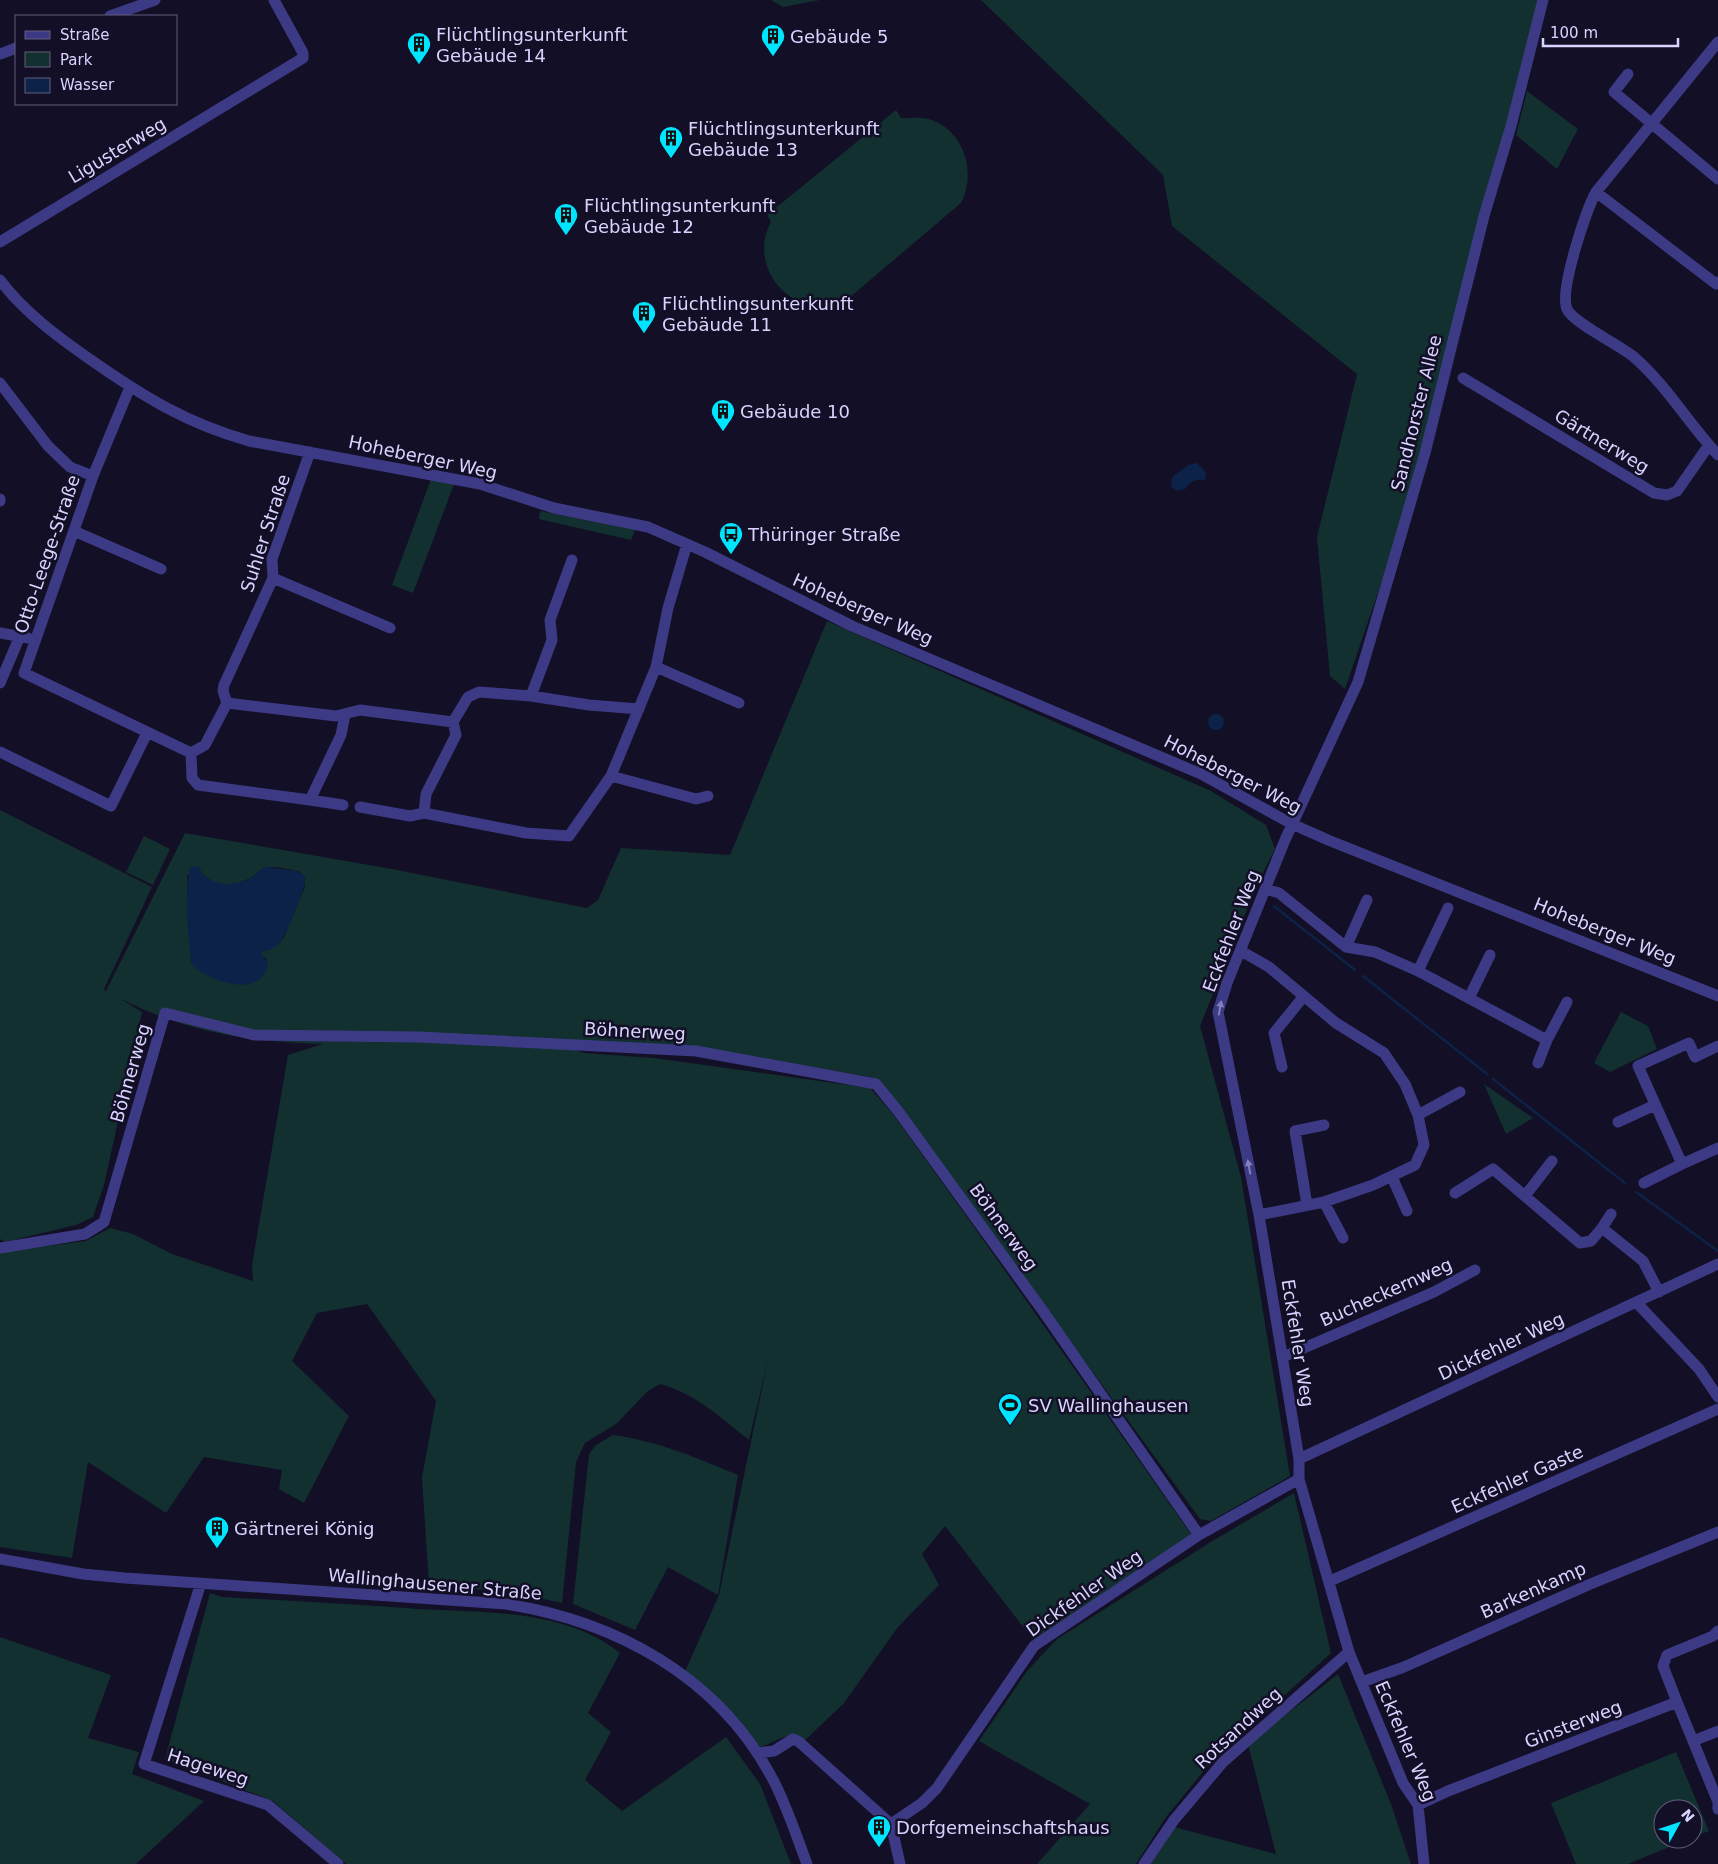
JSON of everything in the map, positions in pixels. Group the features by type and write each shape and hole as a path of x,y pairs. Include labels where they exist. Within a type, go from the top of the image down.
{"street":[{"path":"113,15 155,0"},
{"name":"Ligusterweg","path":"0,242 303,58 303,53 274,0"},
{"name":"Sandhorster Allee","path":"1292,824 1358,682 1422,462 1481,225 1511,126 1543,0"},
{"path":"1717,46 1596,192 1587,209 1567,282 1567,309 1578,320 1633,356 1657,379 1708,445 1718,455"},
{"path":"0,54 15,48"},
{"path":"1628,74 1614,92 1718,179"},
{"path":"1596,192 1716,284 1718,282"},
{"name":"Hoheberger Weg","path":"0,280 9,292 52,333 162,407 216,431 249,441 480,484 554,508 648,527 687,544 852,626 1201,774 1292,824 1718,996"},
{"name":"Gärtnerweg","path":"1464,378 1654,493 1667,495 1677,491 1708,445"},
{"path":"0,383 48,446 70,467 93,476"},
{"name":"Otto-Leege-Straße","path":"24,673 93,476 130,387"},
{"name":"Suhler Straße","path":"190,753 205,745 227,703 223,691 224,684 272,578 272,559 310,452"},
{"path":"74,531 161,569"},
{"path":"360,807 410,816 424,813 526,833 569,836 611,776 639,710 656,667 668,608 687,544"},
{"path":"531,696 552,640 550,620 572,560"},
{"path":"272,578 390,628"},
{"path":"0,633 36,640"},
{"path":"0,683 20,636"},
{"path":"8,666 190,753 192,778 198,786 343,805"},
{"path":"656,667 738,703"},
{"path":"424,813 426,794 456,735 453,722 468,697 479,692 531,696 589,706 639,710"},
{"path":"227,703 336,716 360,710 453,722"},
{"path":"310,800 340,735 345,714"},
{"path":"0,752 111,806 147,733"},
{"path":"611,776 696,799 708,796"},
{"name":"Eckfehler Weg","path":"1292,824 1242,951 1226,983 1218,1012 1259,1215 1299,1459 1299,1479 1349,1652 1403,1783 1418,1805 1425,1863"},
{"path":"1266,889 1279,893 1346,947 1375,952 1418,971 1548,1040"},
{"path":"1346,947 1367,900"},
{"path":"1418,971 1448,908"},
{"path":"1242,951 1269,967 1336,1023 1384,1053 1405,1084 1418,1115 1424,1145 1415,1165 1392,1177 1324,1202 1259,1215"},
{"path":"1469,998 1490,955"},
{"path":"1282,1067 1274,1033 1304,996"},
{"path":"1538,1064 1567,1002"},
{"name":"Böhnerweg","path":"0,1248 85,1234 104,1222 165,1013 254,1035 419,1037 696,1052 876,1084 898,1111 1036,1301 1199,1535"},
{"path":"1682,1164 1638,1066 1689,1043 1695,1057 1718,1046"},
{"path":"1418,1115 1460,1092"},
{"path":"1618,1122 1655,1105"},
{"path":"1307,1205 1295,1131 1324,1125"},
{"path":"1644,1183 1718,1148"},
{"path":"1525,1196 1552,1162"},
{"path":"1455,1193 1493,1169 1580,1243 1591,1241 1611,1214"},
{"path":"1392,1177 1407,1211"},
{"path":"1324,1202 1343,1238"},
{"path":"1602,1228 1643,1261 1659,1292"},
{"name":"Dickfehler Weg","path":"1299,1459 1718,1264"},
{"name":"Bucheckernweg","path":"1283,1357 1425,1296 1475,1270"},
{"path":"1636,1302 1694,1364 1718,1397"},
{"name":"Eckfehler Gaste","path":"1330,1582 1718,1409"},
{"name":"Dickfehler Weg","path":"891,1824 922,1803 937,1788 1034,1646 1199,1535 1299,1479"},
{"name":"Barkenkamp","path":"1362,1682 1404,1666 1588,1585 1718,1532"},
{"name":"Wallinghausener Straße","path":"0,1559 83,1574 506,1604 564,1616 618,1636 655,1656 683,1675 712,1699 758,1753 772,1777 807,1864"},
{"name":"Hageweg","path":"201,1583 144,1764 268,1805 338,1864"},
{"path":"1718,1631 1713,1636 1667,1655 1663,1666 1718,1802 1718,1809"},
{"name":"Rotsandweg","path":"1144,1864 1174,1820 1222,1762 1349,1652"},
{"name":"Ginsterweg","path":"1418,1805 1448,1791 1677,1702"},
{"path":"1693,1741 1718,1732"},
{"path":"758,1753 774,1751 793,1739 798,1741 891,1824 900,1864"}],"green space":[{"path":"771,0 820,0 783,7"},
{"path":"981,0 1544,0 1399,531 1345,689 1330,676 1317,537 1357,374 1172,226 1163,175"},
{"path":"1527,91 1578,129 1557,169 1516,135"},
{"path":"896,110 901,118 926,118 941,124 959,142 967,166 968,178 966,191 961,203 849,298 824,305 808,304 795,299 784,292 769,272 764,247 766,234 771,222 767,215"},
{"path":"431,479 456,479 413,593 392,585"},
{"path":"540,511 635,530 631,540 539,519"},
{"path":"827,621 1211,791 1266,825 1275,849 1257,885 1200,1026 1241,1177 1290,1476 1211,1521 1200,1519 881,1082 871,1077 694,1047 553,1041 584,1053 654,1058 870,1088 892,1113 972,1224 1191,1534 1034,1641 945,1526 922,1554 939,1585 898,1627 844,1703 800,1745 787,1736 762,1747 752,1749 683,1676 719,1595 768,1360 749,1440 696,1400 673,1388 660,1384 648,1391 616,1424 585,1443 576,1462 562,1603 511,1592 429,1586 422,1477 436,1401 367,1304 317,1313 292,1361 349,1416 304,1503 279,1489 282,1470 204,1457 166,1513 88,1462 72,1558 0,1547 0,1252 86,1241 110,1228 133,1234 172,1254 253,1281 252,1265 288,1055 323,1044 269,1041 218,1033 169,1019 119,998 142,1012 104,1185 93,1217 76,1225 5,1242 0,1239 0,810 152,887 104,989 106,991 185,833 392,869 587,908 598,900 621,848 730,855","holes":["198,867 203,874 215,882 229,884 244,881 262,869 278,867 300,872 305,886 284,937 278,945 263,951 261,955 267,959 240,984 212,977 191,961 187,876"]},
{"path":"144,836 170,849 153,885 126,872"},
{"path":"1621,1012 1648,1026 1657,1049 1610,1072 1594,1063"},
{"path":"1484,1084 1533,1118 1506,1134"},
{"path":"613,1435 662,1446 738,1475 718,1595 668,1567 635,1630 573,1604 589,1454 596,1445"},
{"path":"1294,1493 1331,1653 1211,1762 1166,1817 1136,1864 1037,1864 1090,1804 979,1741 1027,1671 1057,1639 1214,1540"},
{"path":"210,1593 222,1597 498,1613 550,1621 575,1628 598,1639 620,1653 588,1713 611,1732 585,1780 622,1811 726,1737 760,1784 791,1864 346,1864 273,1801 165,1759"},
{"path":"0,1637 111,1675 88,1738 139,1752 132,1774 204,1801 136,1864 0,1864"},
{"path":"1338,1674 1391,1804 1411,1864 1150,1864 1174,1827 1276,1854 1248,1744"},
{"path":"1676,1752 1696,1799 1653,1799 1653,1849 1665,1849 1628,1864 1576,1864 1551,1803"},
{"path":"1703,1817 1709,1831 1703,1833"}],"water":[{"path":"1197,463 1206,472 1205,480 1194,481 1185,489 1178,491 1171,487 1172,477 1188,465"},
{"path":"1213,714 1219,714 1224,719 1222,728 1213,730 1208,725 1208,719"},
{"path":"192,866 198,867 209,879 223,884 238,883 246,880 268,867 296,871 305,876 300,899 286,933 278,945 263,951 261,955 268,961 266,969 262,977 253,983 245,985 225,982 199,971 193,966 188,931 187,898 189,872"}],"waterway":[{"path":"1274,906 1355,970"},
{"path":"1363,976 1487,1074"},
{"path":"1493,1079 1625,1183"},
{"path":"1636,1192 1718,1251"}],"place":[{"name":"Gebäude 5","path":"773,57"},
{"name":"Flüchtlingsunterkunft Gebäude 14","path":"419,65"},
{"name":"Flüchtlingsunterkunft Gebäude 13","path":"671,159"},
{"name":"Flüchtlingsunterkunft Gebäude 12","path":"566,236"},
{"name":"Flüchtlingsunterkunft Gebäude 11","path":"644,334"},
{"name":"Gebäude 10","path":"723,432"},
{"name":"Thüringer Straße","path":"731,555"},
{"name":"SV Wallinghausen","path":"1010,1426"},
{"name":"Gärtnerei König","path":"217,1549"},
{"name":"Dorfgemeinschaftshaus","path":"879,1848"}]}
